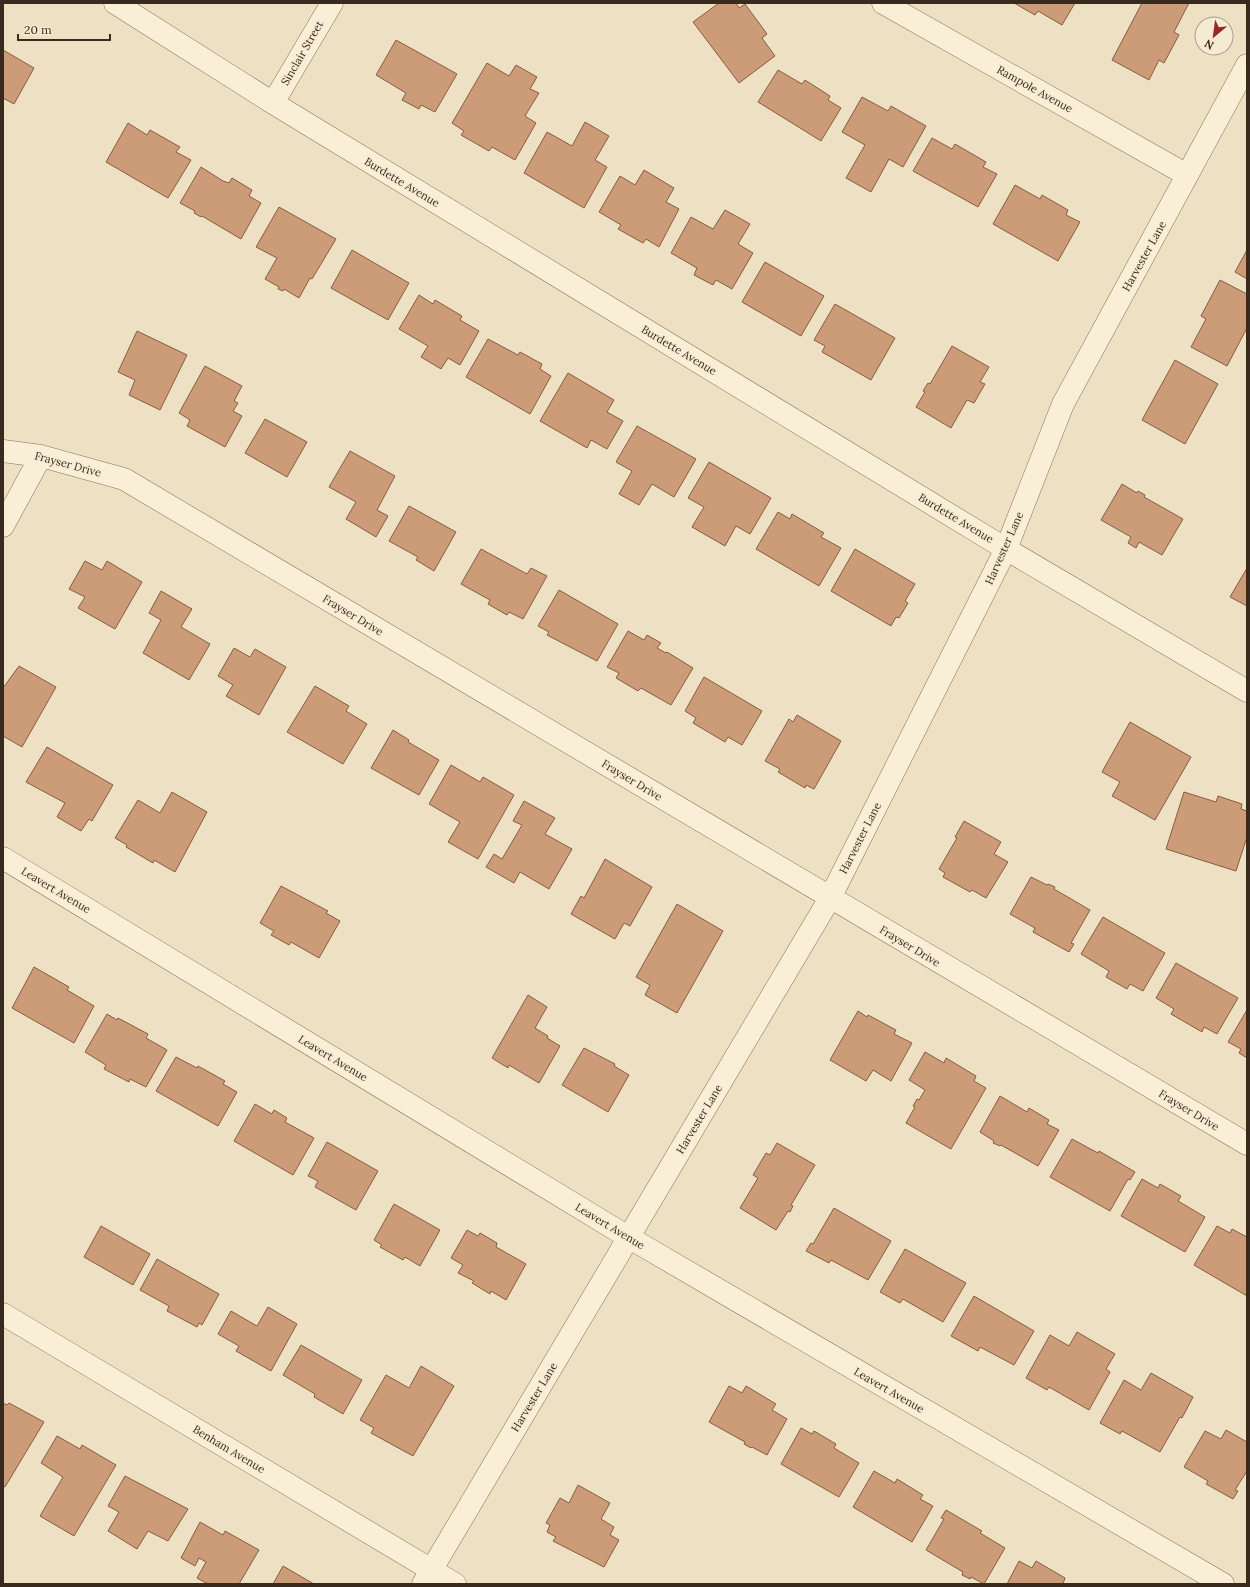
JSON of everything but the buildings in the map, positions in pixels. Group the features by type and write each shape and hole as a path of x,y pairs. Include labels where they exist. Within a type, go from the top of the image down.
{"street":[{"name":"Burdette Avenue","path":"115,3 273,103 1006,549 1247,691"},
{"name":"Sinclair Street","path":"273,103 332,3"},
{"name":"Rampole Avenue","path":"883,3 1187,175"},
{"name":"Harvester Lane","path":"427,1577 830,898 1006,549 1063,404 1247,65"},
{"name":"Frayser Drive","path":"3,450 41,456 124,479 1247,1144"},
{"path":"3,526 41,456"},
{"name":"Leavert Avenue","path":"3,858 628,1237 1222,1584"},
{"name":"Benham Avenue","path":"3,1314 427,1577 455,1584"}]}
